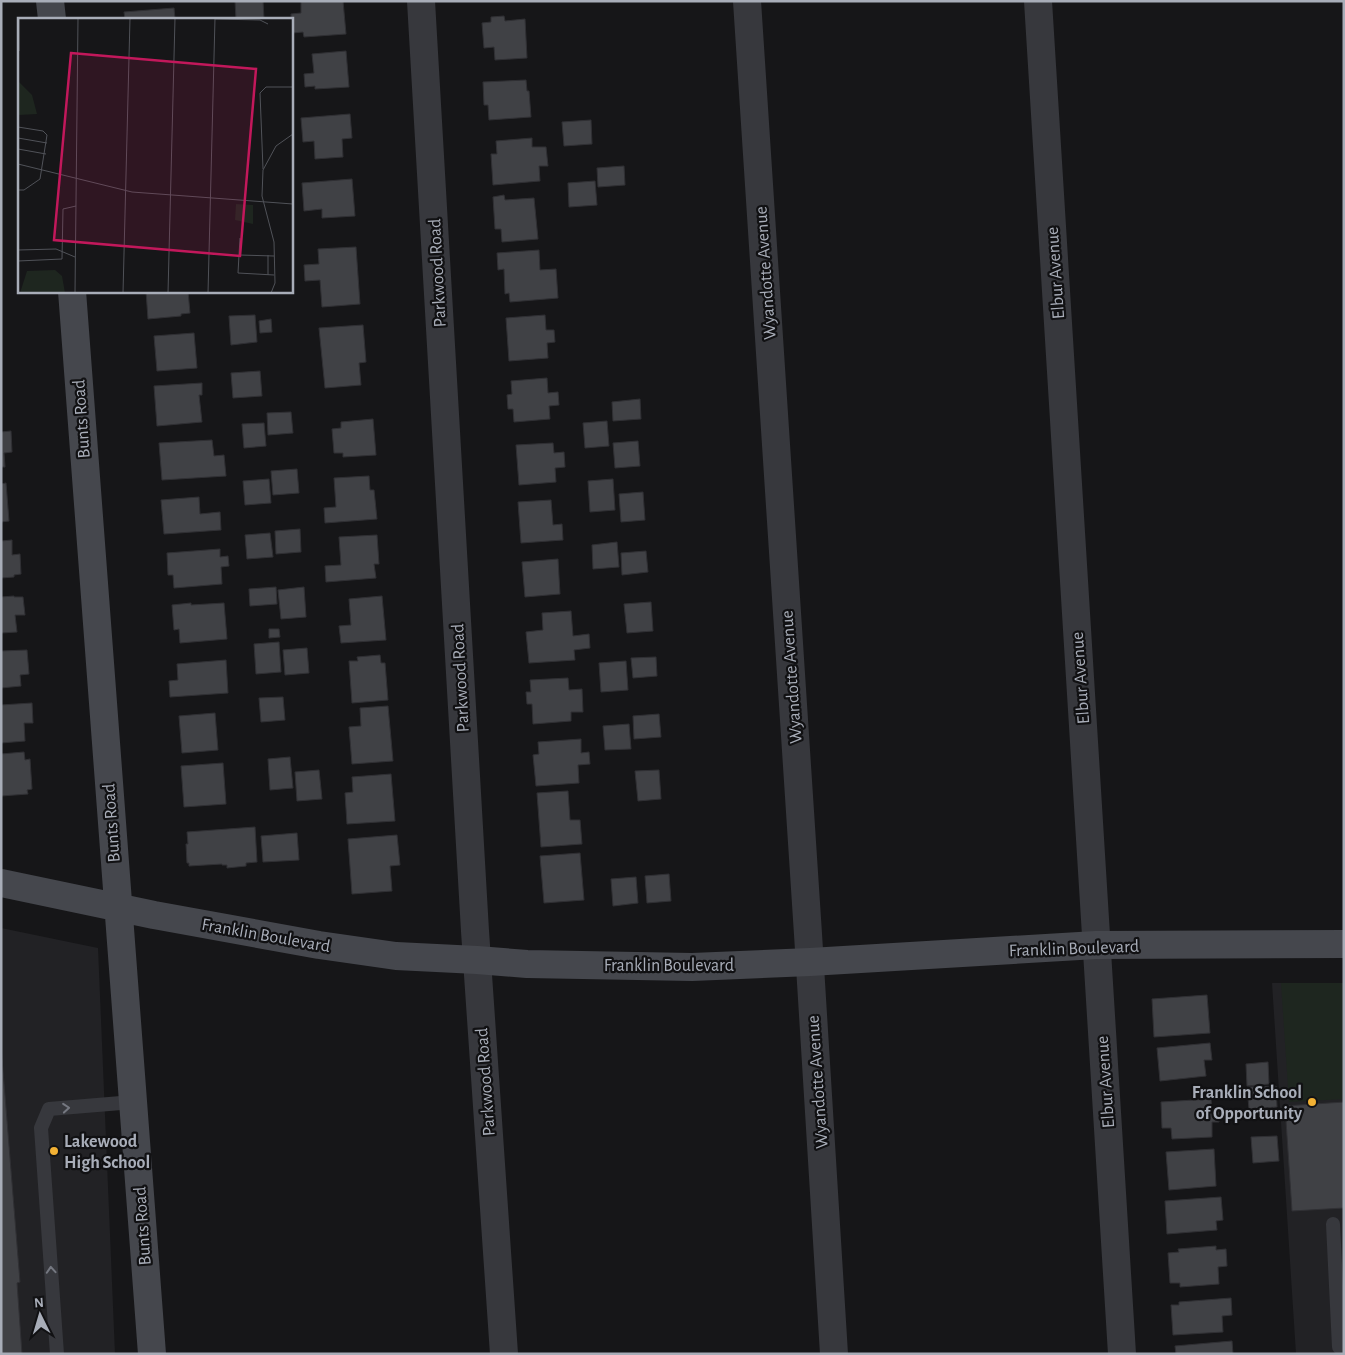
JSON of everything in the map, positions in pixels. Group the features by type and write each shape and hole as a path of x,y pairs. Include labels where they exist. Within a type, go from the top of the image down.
{"street":[{"path":"50,1 52,18"},
{"name":"Parkwood Road","path":"421,1 477,960 504,1354"},
{"name":"Wyandotte Avenue","path":"747,1 834,1354"},
{"name":"Elbur Avenue","path":"1038,1 1122,1354"},
{"name":"Bunts Road","path":"72,292 152,1354"},
{"name":"Franklin Boulevard","path":"1,883 154,915 319,945 396,956 527,964 683,967 810,962 1096,945 1344,944"}],"lane":[{"path":"57,1354 41,1128 49,1109 132,1102"},
{"path":"1333,1224 1340,1349"}],"shaded area":[{"name":"Lakewood High School","path":"1,928 98,948 115,1354 1,1354"},
{"name":"Franklin School of Opportunity","path":"1272,983 1344,983 1344,1354 1296,1354"},
{"path":"1281,983 1344,983 1344,1099 1289,1102"}],"building":[{"path":"235,1 263,1 264,18 236,18"},
{"path":"301,1 343,1 346,34 304,37 303,32 292,33 291,14 301,13"},
{"path":"174,8 175,18 125,18 124,12"},
{"path":"504,16 505,21 525,19 527,58 495,60 494,47 484,48 482,23 491,22 491,17"},
{"path":"346,51 349,87 315,89 315,86 305,87 304,74 314,73 312,54"},
{"path":"526,80 531,117 489,120 488,105 484,105 483,82"},
{"path":"350,114 352,138 342,139 343,157 315,159 314,141 303,142 301,118"},
{"path":"591,120 592,144 564,146 562,122"},
{"path":"532,138 532,147 546,147 548,166 539,166 540,181 493,185 491,154 497,154 496,141"},
{"path":"624,166 625,185 598,187 597,168"},
{"path":"352,179 355,216 322,218 322,209 304,211 302,183"},
{"path":"595,181 597,205 569,207 568,183"},
{"path":"504,195 505,200 534,198 538,239 502,242 501,229 495,229 493,197"},
{"path":"356,247 360,304 322,307 320,280 305,281 304,265 319,264 318,249"},
{"path":"539,250 540,270 556,269 558,298 510,302 509,293 505,294 504,269 498,270 497,253"},
{"path":"146,292 188,292 190,313 181,314 181,316 148,319"},
{"path":"255,315 257,342 231,345 229,316"},
{"path":"545,315 546,330 554,330 555,342 547,343 548,358 509,361 506,318"},
{"path":"271,319 272,332 260,333 259,321"},
{"path":"363,325 366,362 359,363 361,385 325,388 319,328"},
{"path":"194,333 197,368 157,371 154,336"},
{"path":"260,371 262,396 233,398 231,373"},
{"path":"547,378 548,393 558,392 559,405 549,406 550,419 514,422 513,409 508,409 507,395 512,394 511,381"},
{"path":"202,383 202,395 199,395 202,422 157,426 154,386"},
{"path":"640,399 641,419 613,421 612,402"},
{"path":"291,412 293,433 268,435 267,413"},
{"path":"373,419 376,455 343,457 343,453 334,453 332,429 341,428 341,422"},
{"path":"607,421 609,446 585,448 583,423"},
{"path":"264,423 266,446 244,448 242,424"},
{"path":"11,431 12,452 4,453 5,467 1,467 1,432"},
{"path":"212,440 214,456 224,455 226,476 162,480 159,443"},
{"path":"638,441 640,466 615,468 613,443"},
{"path":"553,443 554,453 564,452 565,467 555,468 556,482 519,485 516,445"},
{"path":"297,469 299,493 273,495 271,471"},
{"path":"369,476 370,490 374,490 377,519 325,523 324,508 336,507 334,478"},
{"path":"269,479 271,503 245,505 243,481"},
{"path":"613,479 615,510 590,512 588,481"},
{"path":"6,483 9,521 1,522 1,484"},
{"path":"643,492 645,520 621,522 619,494"},
{"path":"199,497 200,514 220,512 221,530 164,534 161,500"},
{"path":"551,500 553,525 562,524 563,540 521,543 518,502"},
{"path":"300,529 301,552 276,554 275,531"},
{"path":"270,533 273,557 247,559 245,535"},
{"path":"377,535 379,564 374,564 376,578 326,582 325,566 341,565 339,537"},
{"path":"12,540 12,555 20,554 21,574 14,575 14,577 1,578 1,541"},
{"path":"617,542 619,567 593,569 592,545"},
{"path":"220,549 220,557 228,556 229,566 221,567 222,584 174,588 173,575 168,575 167,553"},
{"path":"646,551 648,572 622,575 621,553"},
{"path":"558,559 560,594 525,597 522,562"},
{"path":"276,587 277,604 250,606 249,589"},
{"path":"304,587 306,617 281,619 278,590"},
{"path":"382,596 386,640 341,643 339,626 351,625 349,599"},
{"path":"1,597 23,597 25,615 15,615 17,632 1,633"},
{"path":"651,602 653,631 627,633 624,604"},
{"path":"191,603 191,605 224,603 227,639 180,643 179,629 174,630 172,605"},
{"path":"571,611 573,636 589,634 590,648 574,650 575,660 529,663 526,632 543,630 542,613"},
{"path":"269,629 279,629 280,637 269,638"},
{"path":"279,642 281,672 256,674 254,644"},
{"path":"307,648 309,673 285,675 283,650"},
{"path":"27,650 29,674 20,675 21,686 1,688 1,651"},
{"path":"380,655 381,663 385,663 388,700 352,703 349,661 358,661 357,657"},
{"path":"656,657 657,676 633,678 631,658"},
{"path":"226,660 228,693 170,697 169,681 178,680 177,664"},
{"path":"626,661 628,690 601,692 599,663"},
{"path":"568,678 569,690 582,689 583,712 571,712 571,721 533,724 532,704 527,704 526,692 531,692 530,680"},
{"path":"283,697 285,720 261,722 259,698"},
{"path":"32,703 33,723 24,723 25,741 1,743 1,705"},
{"path":"388,706 393,761 352,764 349,727 361,726 360,708"},
{"path":"215,713 218,750 182,753 179,716"},
{"path":"659,714 661,737 634,739 633,716"},
{"path":"629,724 631,749 605,750 603,726"},
{"path":"581,739 581,753 589,752 590,764 578,765 579,783 536,786 533,755 539,754 538,742"},
{"path":"24,752 25,760 30,759 32,789 27,790 28,794 1,796 1,754"},
{"path":"290,757 293,788 270,790 268,759"},
{"path":"223,763 226,804 184,807 181,766"},
{"path":"319,770 322,799 297,801 295,772"},
{"path":"659,770 661,799 638,801 635,771"},
{"path":"391,774 395,821 347,824 345,793 353,792 352,777"},
{"path":"568,791 570,820 580,820 582,844 541,847 537,793"},
{"path":"255,827 257,862 246,863 246,866 227,868 227,865 222,864 189,866 189,863 187,863 187,832"},
{"path":"297,833 299,860 263,862 261,836"},
{"path":"397,835 400,865 390,866 392,891 352,894 348,839"},
{"path":"580,853 584,900 544,903 540,856"},
{"path":"669,874 671,901 647,903 645,876"},
{"path":"636,877 638,903 613,906 611,879"},
{"path":"1207,995 1210,1033 1154,1037 1152,999"},
{"path":"1210,1043 1212,1060 1204,1060 1206,1076 1160,1081 1157,1048"},
{"path":"1,1046 20,1282 17,1283 22,1354 1,1354"},
{"path":"1268,1062 1269,1084 1247,1086 1246,1064"},
{"path":"1276,1086 1277,1107 1249,1109 1247,1087"},
{"path":"1211,1099 1212,1113 1219,1112 1219,1122 1212,1122 1212,1137 1172,1139 1171,1128 1162,1128 1161,1102"},
{"path":"1344,1102 1344,1208 1292,1211 1285,1106"},
{"path":"1277,1136 1279,1161 1253,1163 1251,1137"},
{"path":"1214,1149 1216,1186 1169,1190 1166,1152"},
{"path":"1221,1197 1223,1220 1216,1221 1217,1230 1167,1234 1165,1201"},
{"path":"1216,1246 1216,1250 1226,1249 1227,1266 1218,1267 1219,1284 1180,1287 1180,1283 1170,1283 1168,1253 1179,1252 1178,1249"},
{"path":"1231,1298 1232,1315 1222,1316 1223,1332 1173,1335 1171,1305 1179,1305 1179,1302"},
{"path":"1232,1341 1233,1354 1176,1354 1175,1346"}],"place":[{"name":"Franklin School of Opportunity","path":"1312,1102"},
{"name":"Lakewood High School","path":"54,1151"}]}
